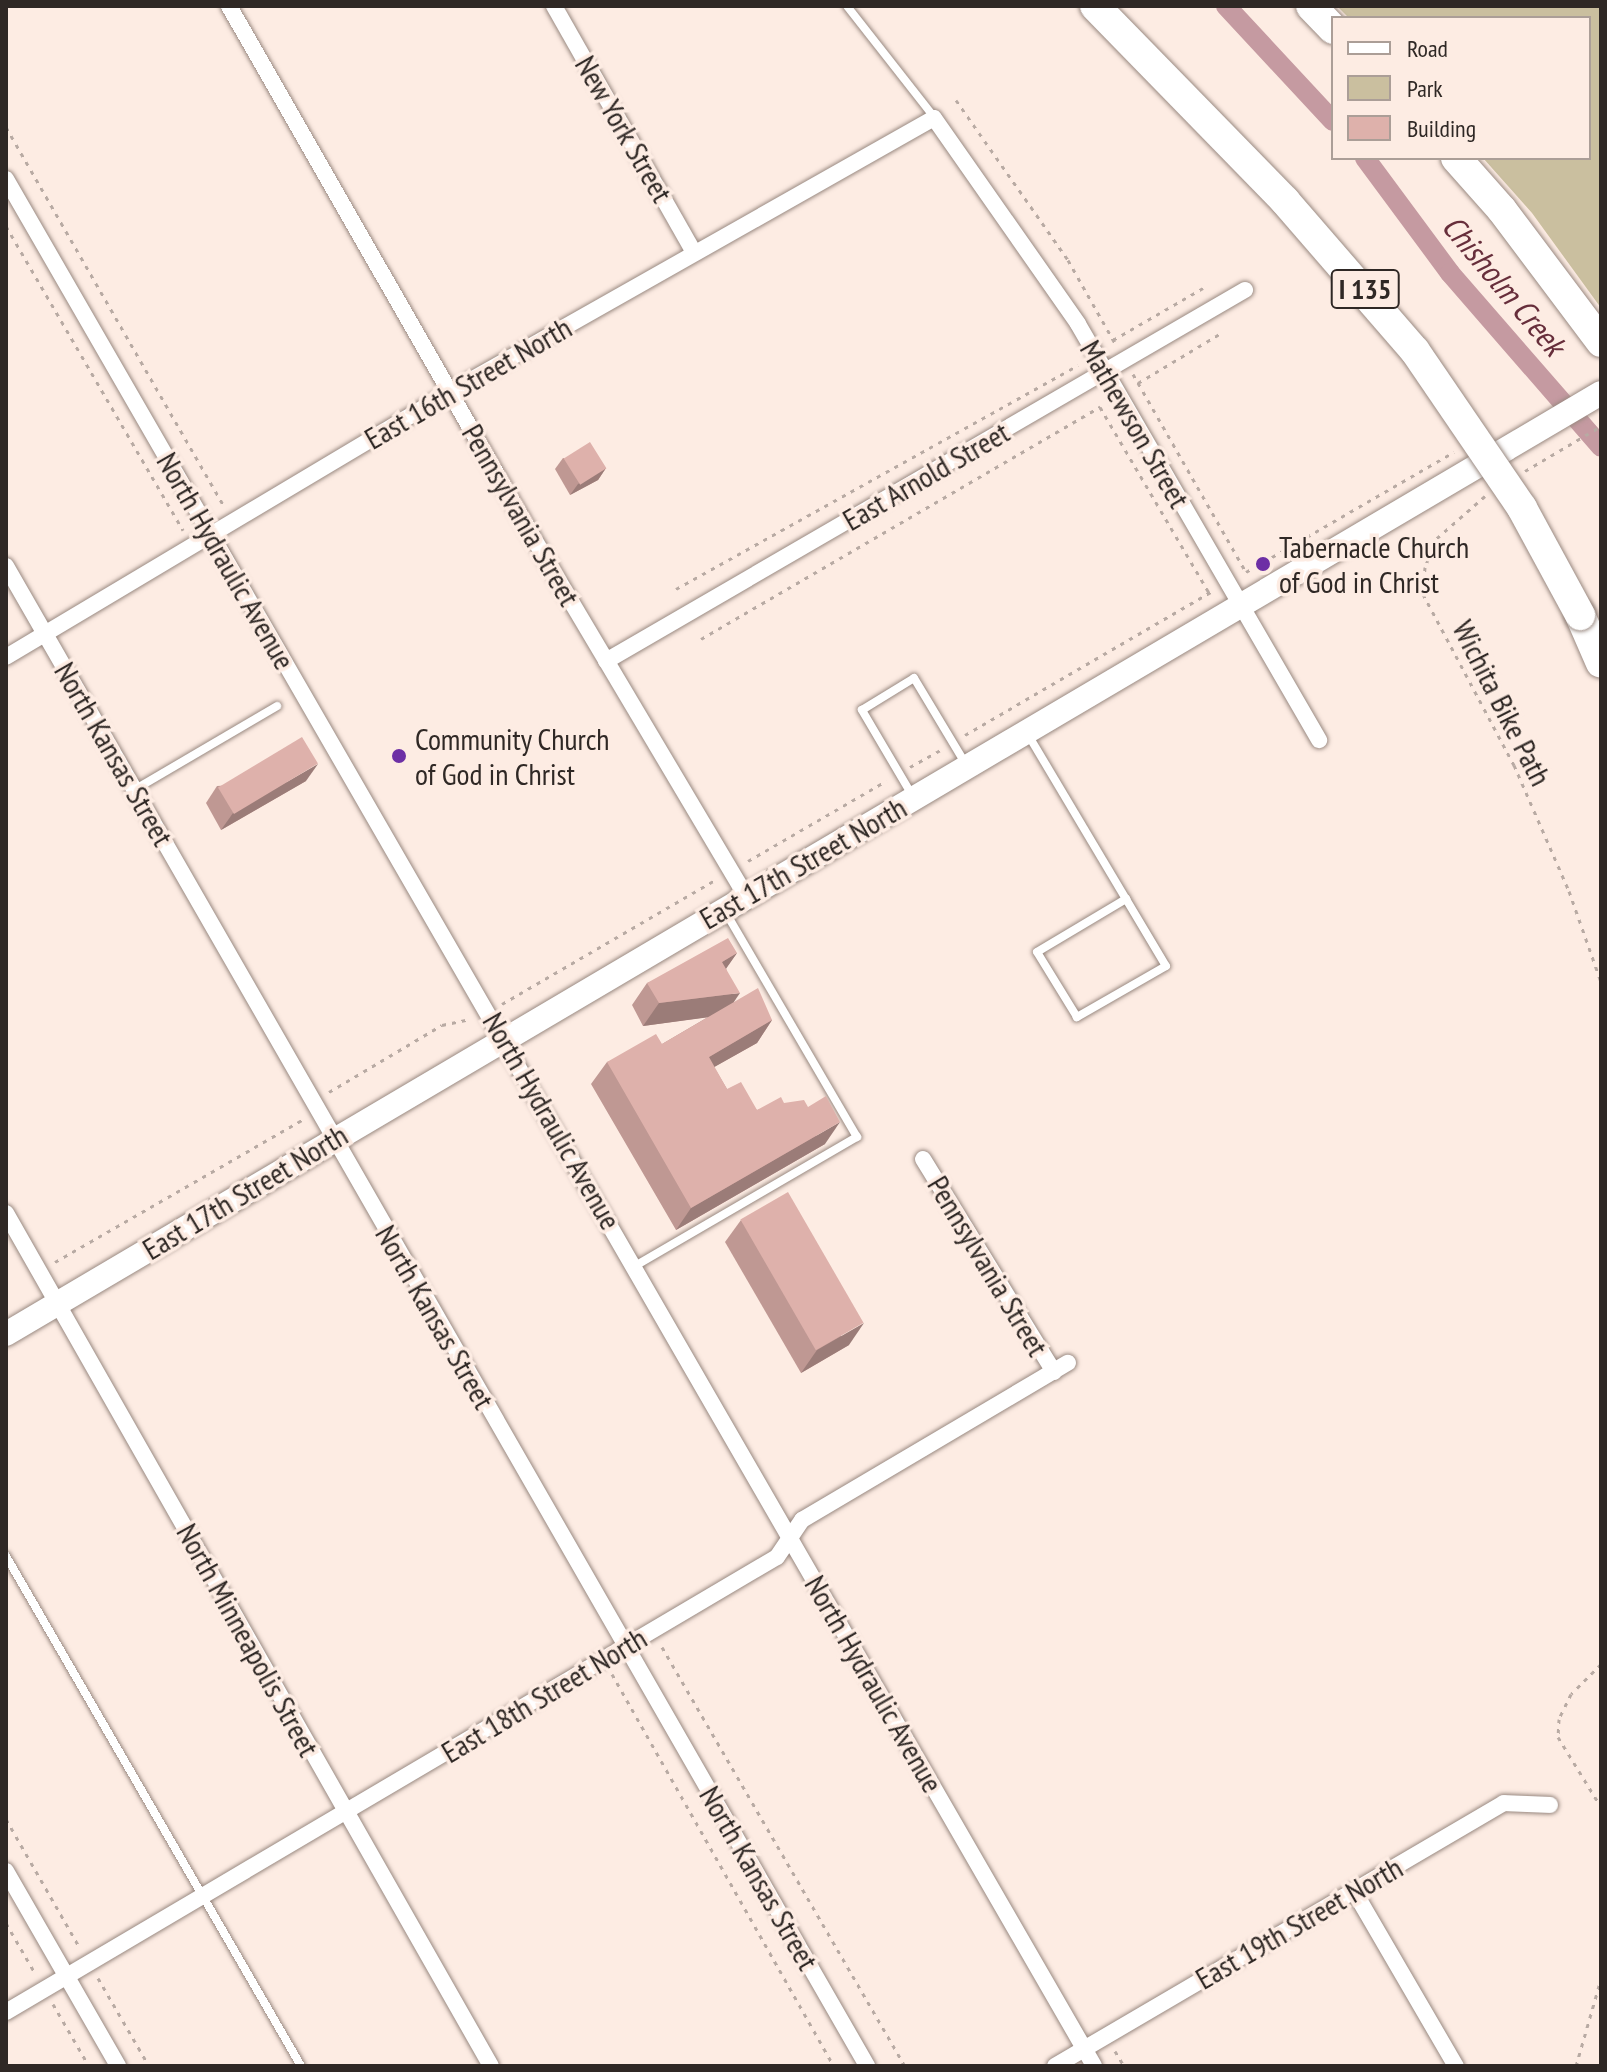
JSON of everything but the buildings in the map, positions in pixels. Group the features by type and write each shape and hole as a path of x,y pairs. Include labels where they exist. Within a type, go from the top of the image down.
{"highway":[{"name":"I 135","path":"1095,6 1295,212 1415,351 1522,508 1580,615 1601,663"},
{"path":"1311,6 1331,27"},
{"path":"1458,160 1502,210 1601,342"}],"street":[{"name":"Pennsylvania Street","path":"229,6 606,661 746,896"},
{"name":"New York Street","path":"554,6 694,252"},
{"name":"East 16th Street North","path":"6,657 450,392 934,118"},
{"name":"Mathewson Street","path":"934,118 1105,372 1319,740"},
{"name":"North Hydraulic Avenue","path":"6,179 488,1010 1094,2066"},
{"name":"East Arnold Street","path":"606,661 1245,290"},
{"name":"East 17th Street North","path":"6,1334 1601,393"},
{"name":"North Kansas Street","path":"6,566 867,2066"},
{"name":"Pennsylvania Street","path":"923,1159 1061,1368"},
{"name":"North Minneapolis Street","path":"6,1213 491,2066"},
{"name":"East 18th Street North","path":"6,2012 345,1813 628,1653 777,1557 802,1520 1061,1368"},
{"name":"East 19th Street North","path":"1055,2066 1504,1803 1550,1805"},
{"path":"6,1871 118,2066"},
{"path":"1354,1891 1456,2066"}],"lane":[{"path":"847,6 934,118"},
{"path":"914,799 862,710 914,678 968,767"},
{"path":"134,790 277,706"},
{"path":"1027,733 1166,966 1077,1017 1037,952 1126,899"},
{"path":"635,1266 857,1137 724,909"},
{"path":"6,1556 301,2066"}],"path":[{"path":"956,100 1068,260 1246,572"},
{"path":"1113,340 1203,288"},
{"path":"1138,383 1223,332"},
{"path":"676,589 1076,362 1209,593"},
{"path":"701,639 1100,407"},
{"path":"1517,475 1601,426"},
{"path":"40,1271 307,1117 331,1089 442,1025 488,1010 1455,452"},
{"name":"Wichita Bike Path","path":"1497,488 1458,515 1435,540 1425,567 1423,594 1514,765 1569,891 1601,982"},
{"path":"834,2066 611,1672 628,1653 660,1642 905,2066"},
{"path":"1601,1664 1571,1694 1559,1719 1558,1737 1601,1807"},
{"path":"6,1819 149,2066"},
{"path":"1576,2066 1601,1979"}],"green space":[{"path":"1337,6 1601,6 1601,308 1532,213 1485,160 1591,160 1591,16 1347,16"}],"waterway":[{"name":"Chisholm Creek","path":"1226,6 1331,119"},
{"name":"Chisholm Creek","path":"1366,160 1450,273 1601,447"}],"place":[{"name":"Tabernacle Church of God in Christ","path":"1263,564"},
{"name":"Community Church of God in Christ","path":"399,756"}]}
